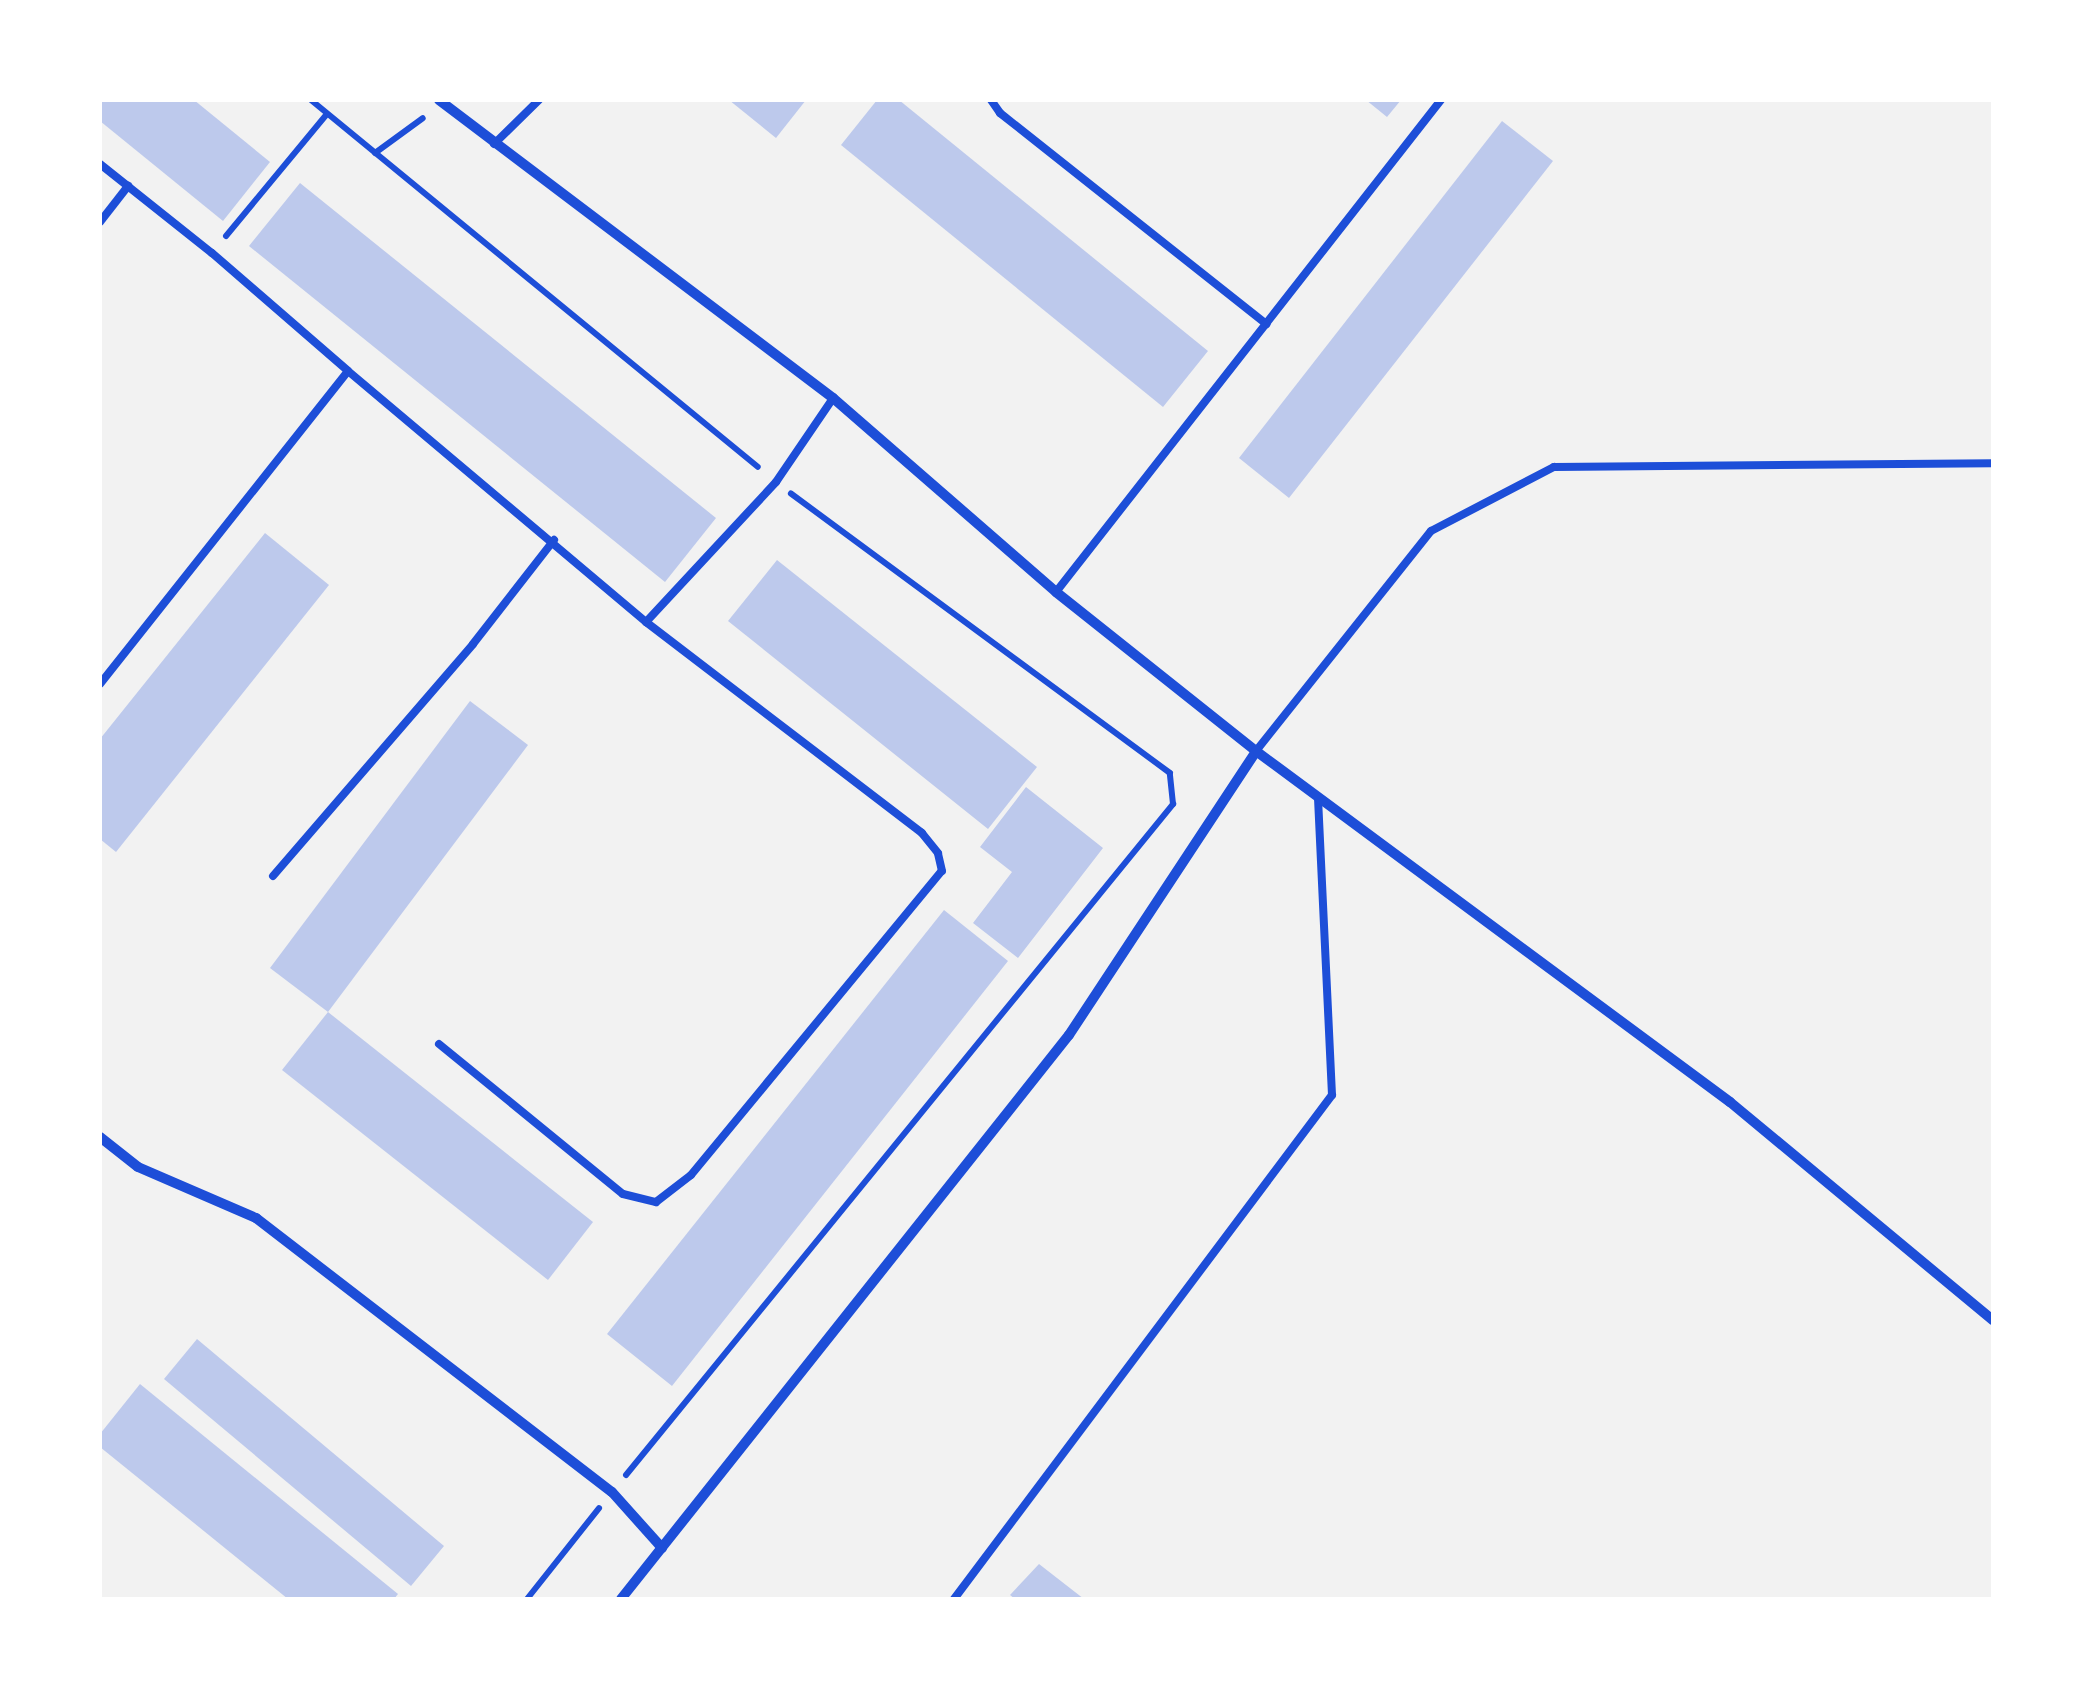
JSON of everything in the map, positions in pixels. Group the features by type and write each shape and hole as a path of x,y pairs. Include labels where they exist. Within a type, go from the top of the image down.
{"street":[{"path":"441,102 833,398 1056,592 1256,751 1730,1102 1993,1320"},
{"path":"621,1599 1069,1034 1256,751"},
{"path":"100,1136 138,1167 256,1218 612,1492 662,1548"}],"lane":[{"path":"494,144 539,100"},
{"path":"990,100 1000,113 1266,324"},
{"path":"1056,592 1441,100"},
{"path":"100,164 212,253 646,622 922,833 938,853 942,871 691,1174 656,1202 623,1194 439,1044"},
{"path":"100,222 128,186"},
{"path":"100,684 348,370"},
{"path":"646,622 776,482 833,398"},
{"path":"1256,751 1431,530 1554,467 1993,463"},
{"path":"273,876 473,644 554,540"},
{"path":"954,1599 1332,1095 1318,797"}],"path":[{"path":"376,153 441,102"},
{"path":"212,253 327,114"},
{"path":"527,1599 612,1492"}],"building":[{"path":"100,100 194,100 270,162 223,221 100,121"},
{"path":"729,100 806,100 776,138"},
{"path":"877,100 899,100 1208,351 1163,407 841,145"},
{"path":"1366,100 1401,100 1387,117"},
{"path":"1502,121 1553,161 1289,498 1239,458"},
{"path":"300,183 716,518 665,582 249,246"},
{"path":"265,533 329,585 116,852 100,839 100,739"},
{"path":"777,560 1037,767 988,829 728,621"},
{"path":"470,701 528,745 328,1012 270,968"},
{"path":"1026,787 1103,848 1018,958 973,923 1012,872 980,847"},
{"path":"944,910 1008,961 672,1386 607,1334"},
{"path":"328,1012 593,1222 548,1280 282,1070"},
{"path":"197,1339 444,1546 411,1586 164,1379"},
{"path":"140,1384 398,1594 394,1599 288,1599 100,1447 100,1434"},
{"path":"1039,1564 1084,1599 1015,1599 1010,1595"}]}
